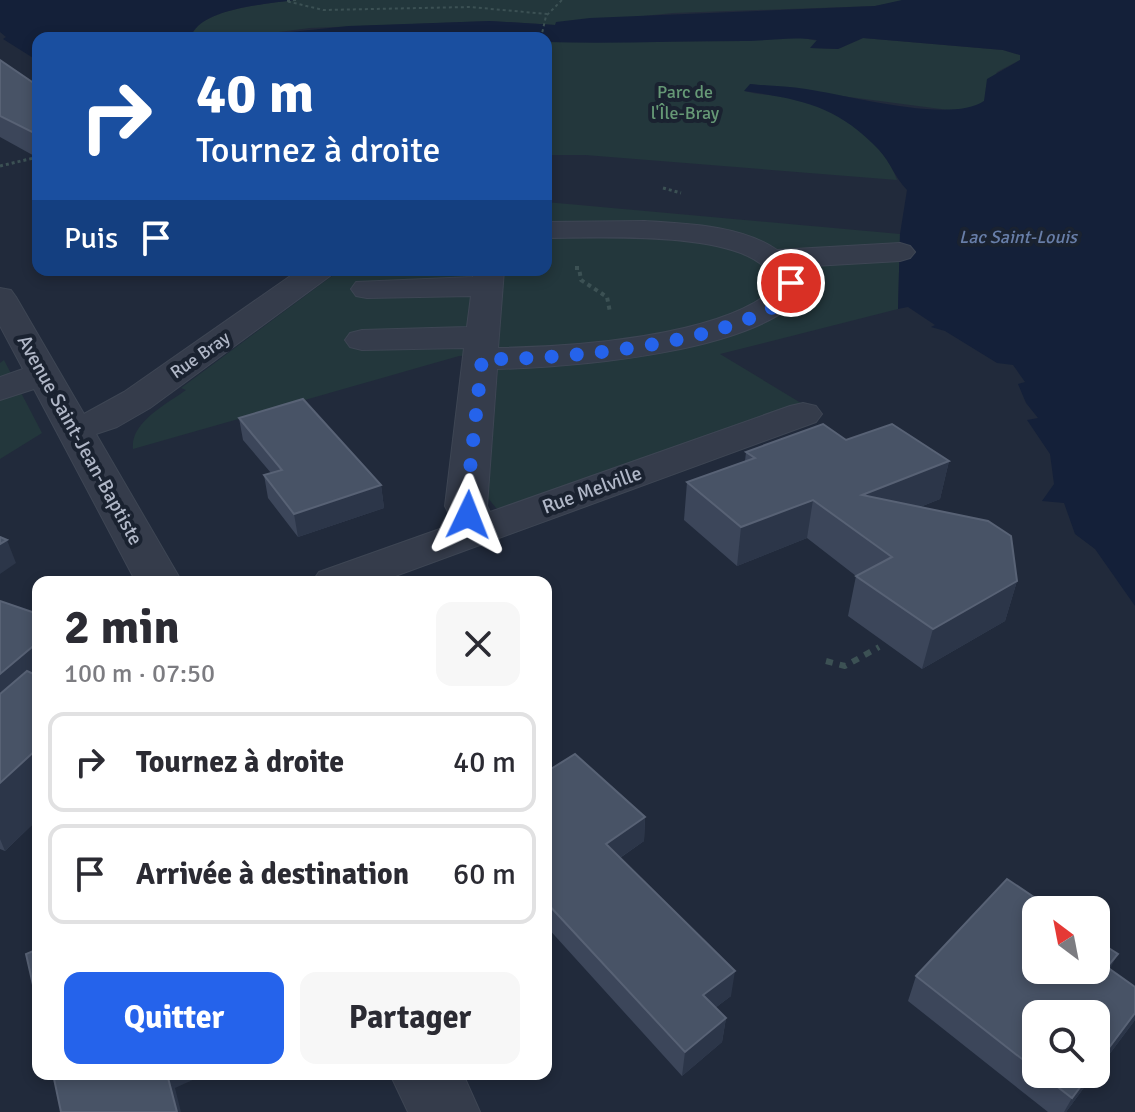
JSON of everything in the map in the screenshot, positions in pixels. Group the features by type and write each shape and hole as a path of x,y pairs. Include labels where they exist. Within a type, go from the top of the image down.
{"street":[{"path":"362,340 483,348 535,359 618,350 708,330 750,318 775,307 788,297 791,283 787,275 772,259 741,243 689,233 552,230"},
{"path":"772,259 900,252"},
{"name":"Rue Bray","path":"75,429 104,419 137,400 311,276"},
{"path":"367,289 488,278 466,506 478,531"},
{"name":"Avenue Saint-Jean-Baptiste","path":"0,297 156,576"},
{"path":"0,389 44,374"},
{"name":"Rue Melville","path":"352,576 803,414"},
{"path":"428,1080 445,1112"}],"path":[{"path":"296,0 286,1 323,10 470,7 547,14"},
{"path":"541,32 540,25 547,14 562,0"},
{"path":"0,166 32,158"},
{"path":"568,268 579,268 581,280 607,297 618,350"},
{"path":"826,661 845,666 879,647"}],"green space":[{"path":"294,0 902,0 875,6 673,13 556,25 490,21 279,32 194,32 209,18 253,6"},
{"name":"Parc de l'Île-Bray","path":"793,36 818,41 812,48 838,49 863,38 1003,50 1020,55 1020,60 997,72 984,101 974,108 956,111 751,84 745,91 800,100 844,119 871,140 891,166 897,180 552,155 552,42 746,41"},
{"path":"552,203 900,234 898,309 720,354 801,403 509,509 496,508 488,498 499,355 459,356 133,449 137,430 143,422 186,390 181,388 332,276 552,276"},
{"path":"4,360 42,433 0,459 0,363"}],"water":[{"path":"0,0 294,0 223,13 209,18 194,32 32,32 32,57 3,39 6,37 0,32"},
{"name":"Lac Saint-Louis","path":"902,0 1135,0 1135,606 1095,549 1075,534 1064,503 1042,501 1054,484 1050,454 1027,420 1038,418 1026,403 1018,384 1025,382 1013,365 997,363 945,331 931,327 935,325 908,307 898,309 900,234 907,190 883,155 849,123 818,107 744,91 750,84 799,88 898,106 948,110 984,101 987,79 1020,60 1020,55 1003,50 863,38 838,49 810,48 817,40 798,38 596,43 552,42 552,32 291,32 349,26 490,21 555,25 556,22 590,18 875,6"}],"building":[{"path":"0,60 32,82 32,132 0,116"},
{"path":"303,399 381,485 294,514 264,475 282,470 239,418"},
{"path":"823,424 846,440 892,424 949,461 862,495 988,521 1011,536 1017,581 933,629 856,576 892,557 813,500 741,527 687,482 755,458 746,452"},
{"path":"0,601 32,612 32,647 0,674"},
{"path":"27,671 32,673 32,754 0,783 0,694"},
{"path":"575,754 645,817 606,844 735,971 703,995 726,1018 685,1052 552,908 552,768"},
{"path":"1007,879 1032,896 1022,896 1022,984 1110,984 1110,969 1135,987 1135,1013 1110,1046 1110,1000 1022,1000 1022,1059 916,976"},
{"path":"1110,949 1118,954 1110,963"},
{"path":"32,952 32,980 26,954"},
{"path":"54,1080 169,1080 177,1112 61,1112"},
{"path":"1059,1088 1080,1088 1072,1098"}],"route":[{"path":"468,515 466,506 482,359 574,355 673,339 762,314 788,297 791,283"}]}
